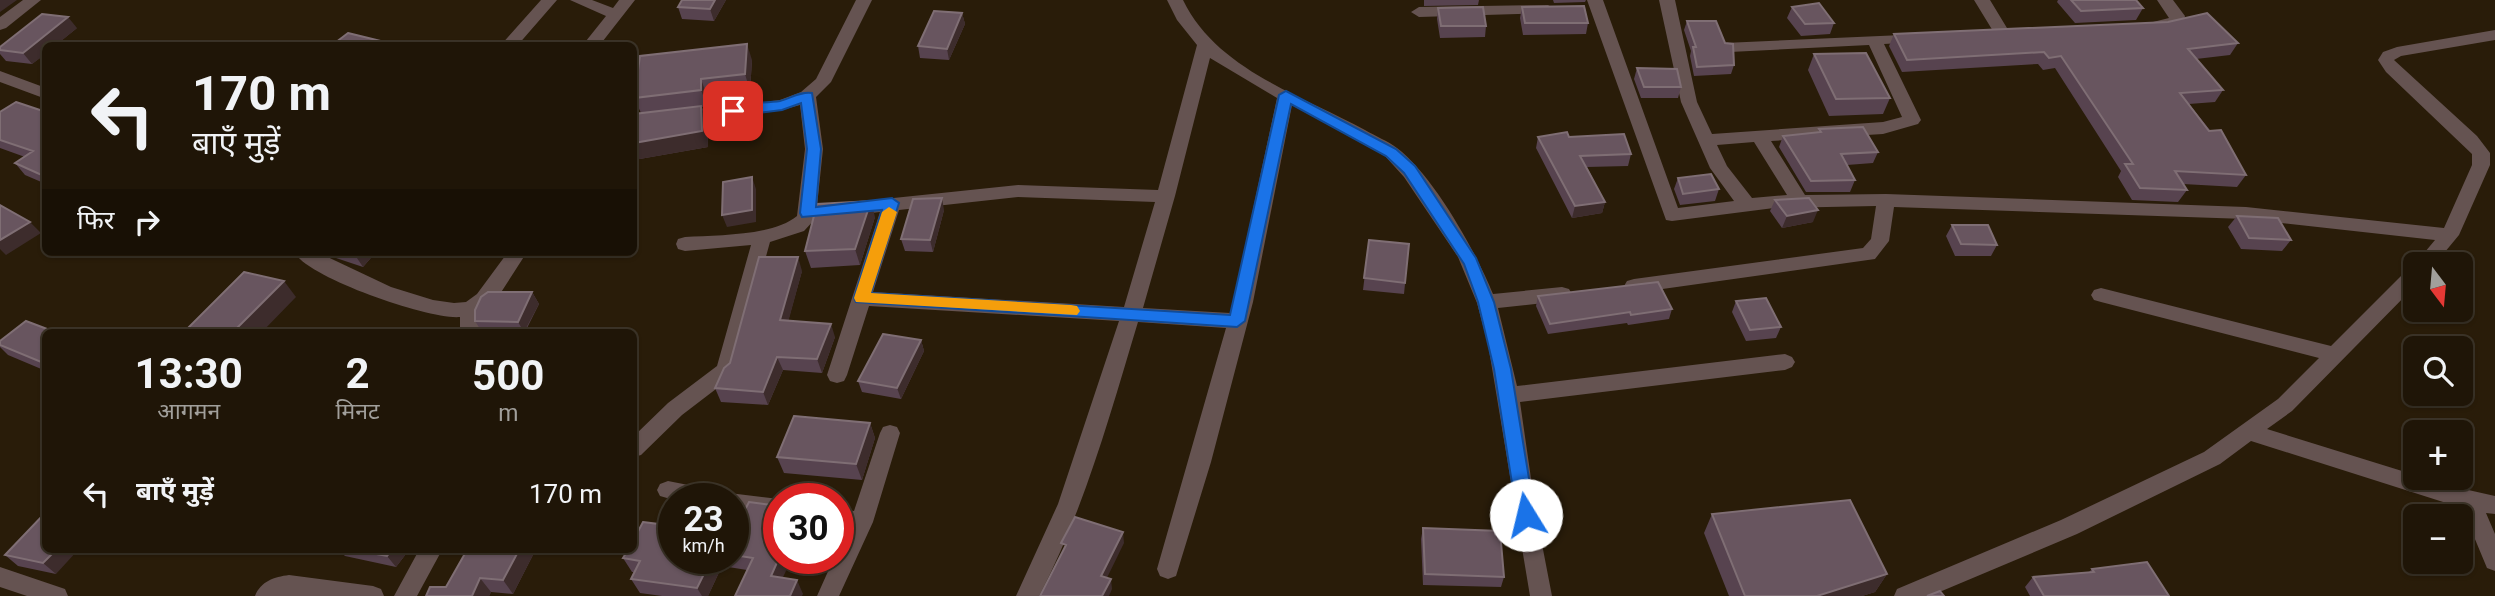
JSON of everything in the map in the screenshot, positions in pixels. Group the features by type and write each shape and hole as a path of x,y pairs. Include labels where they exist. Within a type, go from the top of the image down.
{"street":[{"path":"0,25 33,0"},
{"path":"512,42 549,0"},
{"path":"578,0 615,13"},
{"path":"593,42 627,0"},
{"path":"637,123 782,105 807,96 823,82 864,0"},
{"path":"1175,0 1186,25 1205,45 1235,67 1391,152 1410,170 1471,262 1486,302 1507,395 1541,596"},
{"path":"1667,0 1689,102 1719,168 1748,206"},
{"path":"1982,0 2009,32 1982,34"},
{"path":"2135,27 2171,24 2177,20 2165,0"},
{"path":"1419,12 1587,7 1672,215 1800,201 1886,200 2246,213 2450,235"},
{"path":"2435,252 2450,235 2481,165 2481,153 2471,140 2386,60 2397,52 2495,35"},
{"path":"1730,47 1930,36"},
{"path":"1706,140 1883,128 1912,120 1874,39"},
{"path":"1027,596 1054,547 1132,314 1205,45"},
{"path":"0,76 42,92"},
{"path":"1168,569 1237,321 1286,95"},
{"path":"685,244 763,235 801,226 807,213 814,149 807,96"},
{"path":"1759,136 1800,201"},
{"path":"807,213 1018,191 1166,195"},
{"path":"1612,289 1868,254 1880,241 1886,200"},
{"path":"837,375 892,203"},
{"path":"637,446 675,409 726,370 763,235"},
{"path":"308,256 319,265 349,279 446,311 469,309 482,300 515,256"},
{"path":"1905,596 1931,592 2212,458 2285,405 2403,287"},
{"path":"1486,302 1584,292"},
{"path":"2101,295 2334,354"},
{"path":"862,298 1237,321"},
{"path":"469,309 470,329"},
{"path":"1507,395 1786,362"},
{"path":"828,596 862,522 891,433"},
{"path":"2250,433 2470,501 2495,505"},
{"path":"2470,501 2495,561"},
{"path":"854,521 862,522"},
{"path":"405,596 428,553"},
{"path":"0,577 51,595"},
{"path":"266,596 277,587 289,585 373,596"}],"building":[{"path":"682,0 715,0 710,9 678,7"},
{"path":"2071,0 2136,0 2143,8 2081,11"},
{"path":"1819,3 1834,23 1805,24 1792,7"},
{"path":"1584,6 1588,23 1525,23 1522,7"},
{"path":"1483,7 1486,26 1441,26 1438,8"},
{"path":"934,11 962,13 947,49 918,46"},
{"path":"2207,13 2238,43 2188,49 2223,90 2180,93 2209,131 2221,130 2246,175 2175,171 2187,190 2140,188 2125,164 2133,164 2061,56 2049,58 2044,52 1907,60 1894,34 2168,22"},
{"path":"42,14 68,17 23,53 0,50 0,47"},
{"path":"1687,21 1716,21 1725,43 1733,44 1734,65 1697,67 1693,47 1696,47"},
{"path":"348,33 385,42 336,42"},
{"path":"747,44 745,74 701,79 701,90 637,98 640,56"},
{"path":"1866,53 1890,98 1836,99 1814,54"},
{"path":"1637,68 1677,69 1681,87 1644,87"},
{"path":"16,102 42,111 42,175 15,163 33,151 0,140 0,112"},
{"path":"701,106 702,131 637,142 637,114"},
{"path":"1863,127 1878,152 1841,154 1855,180 1811,181 1783,136 1821,132 1819,129"},
{"path":"1567,132 1569,137 1624,134 1631,154 1580,156 1605,202 1575,206 1538,137"},
{"path":"1711,174 1719,189 1683,194 1678,178"},
{"path":"752,177 752,210 722,215 723,182"},
{"path":"942,198 930,240 901,239 913,199"},
{"path":"1809,198 1818,210 1787,216 1775,200"},
{"path":"871,201 855,249 805,251 817,204"},
{"path":"0,205 30,222 0,240"},
{"path":"2237,216 2278,218 2291,240 2249,238"},
{"path":"1952,225 1988,225 1997,245 1961,244"},
{"path":"1369,240 1409,244 1405,283 1364,278"},
{"path":"759,257 798,257 780,320 831,324 817,359 777,357 763,392 715,388 724,368 730,363"},
{"path":"244,272 284,281 236,329 187,329"},
{"path":"1658,282 1672,309 1631,315 1630,312 1550,324 1538,296"},
{"path":"488,292 532,292 518,322 475,321 475,310 481,297"},
{"path":"1766,298 1781,327 1750,330 1736,301"},
{"path":"26,321 47,329 42,329 42,362 0,345 0,341"},
{"path":"883,334 921,340 897,388 858,381"},
{"path":"794,416 870,423 856,464 777,457"},
{"path":"1850,500 1887,574 1817,596 1745,596 1712,514"},
{"path":"749,502 763,504 763,574 797,580 790,596 735,596 745,574 749,574 753,558 749,557"},
{"path":"42,516 42,553 53,553 43,563 5,555"},
{"path":"1075,517 1123,532 1101,576 1111,579 1102,596 1040,596 1066,545 1061,543"},
{"path":"643,522 658,524 658,574 704,574 697,588 631,579 640,561 623,558 626,553 637,553 637,533"},
{"path":"1423,528 1500,531 1504,577 1425,574"},
{"path":"465,553 517,553 503,580 480,578 472,596 426,596 430,587 446,587"},
{"path":"2147,562 2169,596 2044,596 2033,577 2094,572 2092,569"},
{"path":"1940,591 1944,596 1927,596"}],"slow traffic":[{"path":"889,212 862,298 1071,311"}],"route":[{"path":"733,111 782,105 807,96 814,149 807,213 892,203 862,298 1237,321 1286,95 1310,107 1391,152 1410,170 1471,262 1486,302 1503,369 1526,515"}]}
